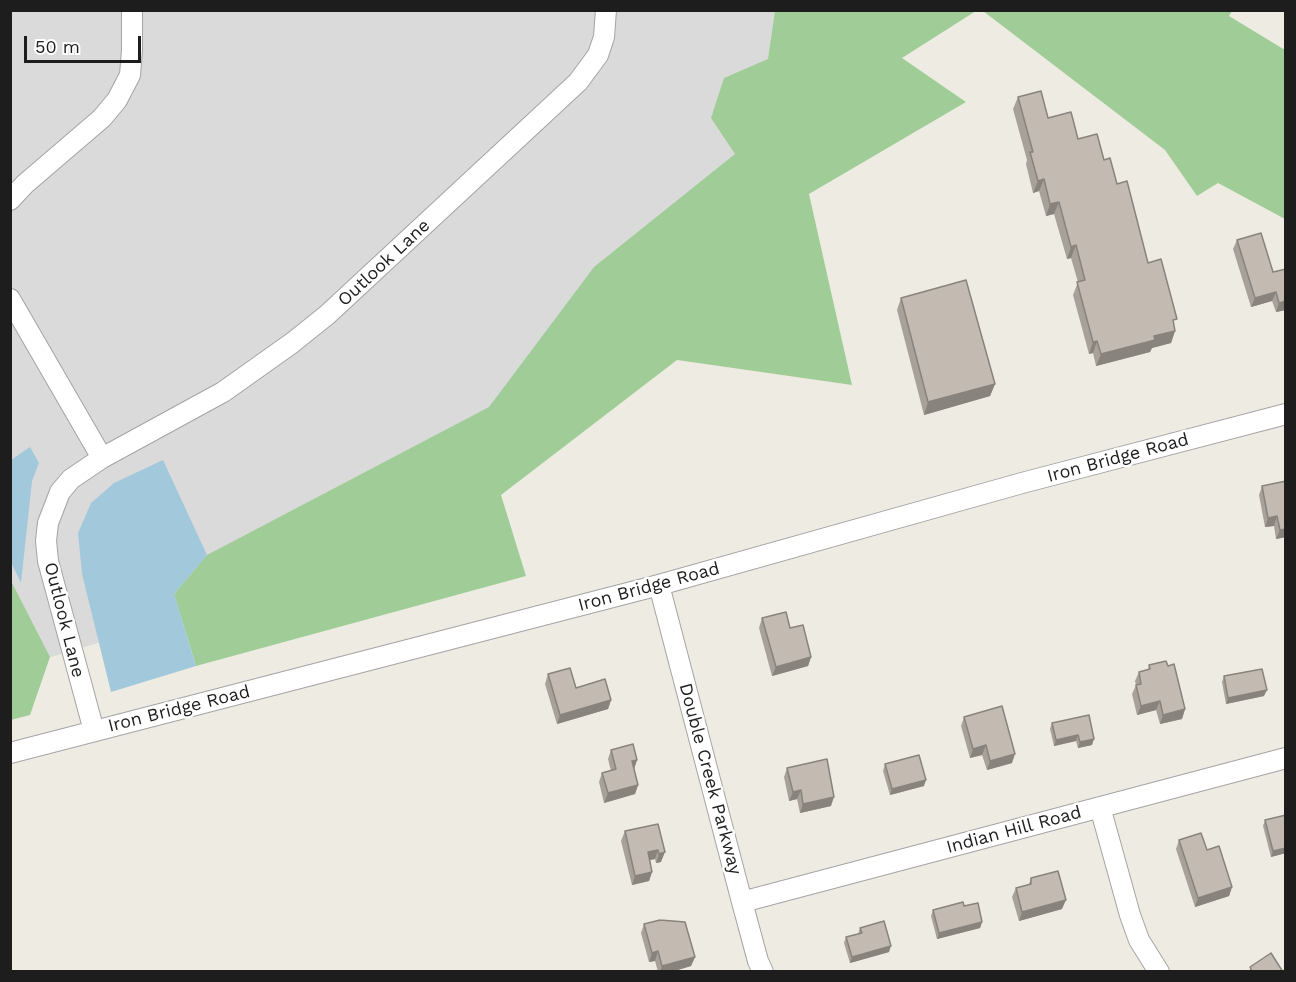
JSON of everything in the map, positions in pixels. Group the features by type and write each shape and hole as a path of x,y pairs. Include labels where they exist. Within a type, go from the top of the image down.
{"street":[{"path":"10,200 25,184 102,118 117,100 129,75 132,50 132,10"},
{"name":"Outlook Lane","path":"94,731 53,584 46,541 48,523 60,492 71,479 102,458 223,392 292,343 336,307 578,82 598,55 604,37 606,10"},
{"path":"10,299 102,458"},
{"name":"Iron Bridge Road","path":"10,753 659,585 1005,488 1286,414"},
{"name":"Double Creek Parkway","path":"659,585 742,902 763,972"},
{"name":"Indian Hill Road","path":"742,902 1286,758"},
{"path":"1100,807 1130,915 1139,940 1159,972"}],"shaded area":[{"path":"11,11 821,11 822,101 603,354 295,584 11,669"}],"green space":[{"path":"775,11 976,11 902,58 966,102 809,194 852,385 677,360 501,495 526,576 196,666 174,594 207,555 489,407 594,267 735,154 711,118 724,78 768,59"},
{"path":"983,11 1232,11 1229,16 1285,50 1285,219 1218,183 1197,196 1165,150"},
{"path":"10,579 50,657 30,715 11,720"}],"water":[{"path":"30,447 39,463 32,481 21,583 11,562 11,460"},
{"path":"163,460 207,555 174,594 196,666 111,692 82,574 78,533 91,503 114,483"}],"building":[{"path":"1041,91 1048,118 1071,112 1078,139 1097,134 1104,160 1110,158 1117,184 1127,181 1148,263 1161,259 1177,319 1173,320 1175,331 1154,336 1155,340 1101,354 1097,341 1093,342 1077,282 1085,280 1076,245 1071,247 1059,202 1050,204 1044,179 1038,181 1030,152 1033,152 1018,97"},
{"path":"1261,233 1273,272 1286,269 1286,301 1279,303 1276,292 1255,298 1237,240"},
{"path":"966,280 995,384 928,402 901,298"},
{"path":"1286,481 1286,529 1280,530 1277,516 1268,518 1262,486"},
{"path":"786,612 790,628 803,625 811,657 776,667 762,618"},
{"path":"1166,661 1168,666 1174,664 1185,709 1163,715 1160,701 1141,706 1136,685 1141,684 1139,672 1150,669 1149,665"},
{"path":"570,668 576,688 605,679 611,700 560,715 548,674"},
{"path":"1262,669 1267,690 1228,698 1224,676"},
{"path":"1002,706 1015,754 990,761 986,745 973,749 964,717"},
{"path":"1089,715 1094,739 1080,742 1078,735 1056,740 1052,723"},
{"path":"633,744 637,760 632,761 638,785 608,793 602,773 616,769 611,750"},
{"path":"919,755 926,780 892,789 885,764"},
{"path":"827,759 834,797 803,804 801,790 793,792 787,768"},
{"path":"1286,815 1286,848 1273,851 1265,820"},
{"path":"658,824 665,852 659,854 658,850 648,852 652,872 635,876 625,831"},
{"path":"1201,833 1207,850 1219,846 1232,887 1198,898 1179,840"},
{"path":"1058,871 1066,900 1022,912 1016,888 1031,884 1031,878"},
{"path":"963,902 964,906 978,903 982,922 939,933 933,910"},
{"path":"660,920 685,922 695,957 662,966 658,951 652,953 644,924"},
{"path":"884,921 891,946 852,957 846,937 862,933 860,928"},
{"path":"1271,953 1283,972 1252,972 1250,967"}]}
